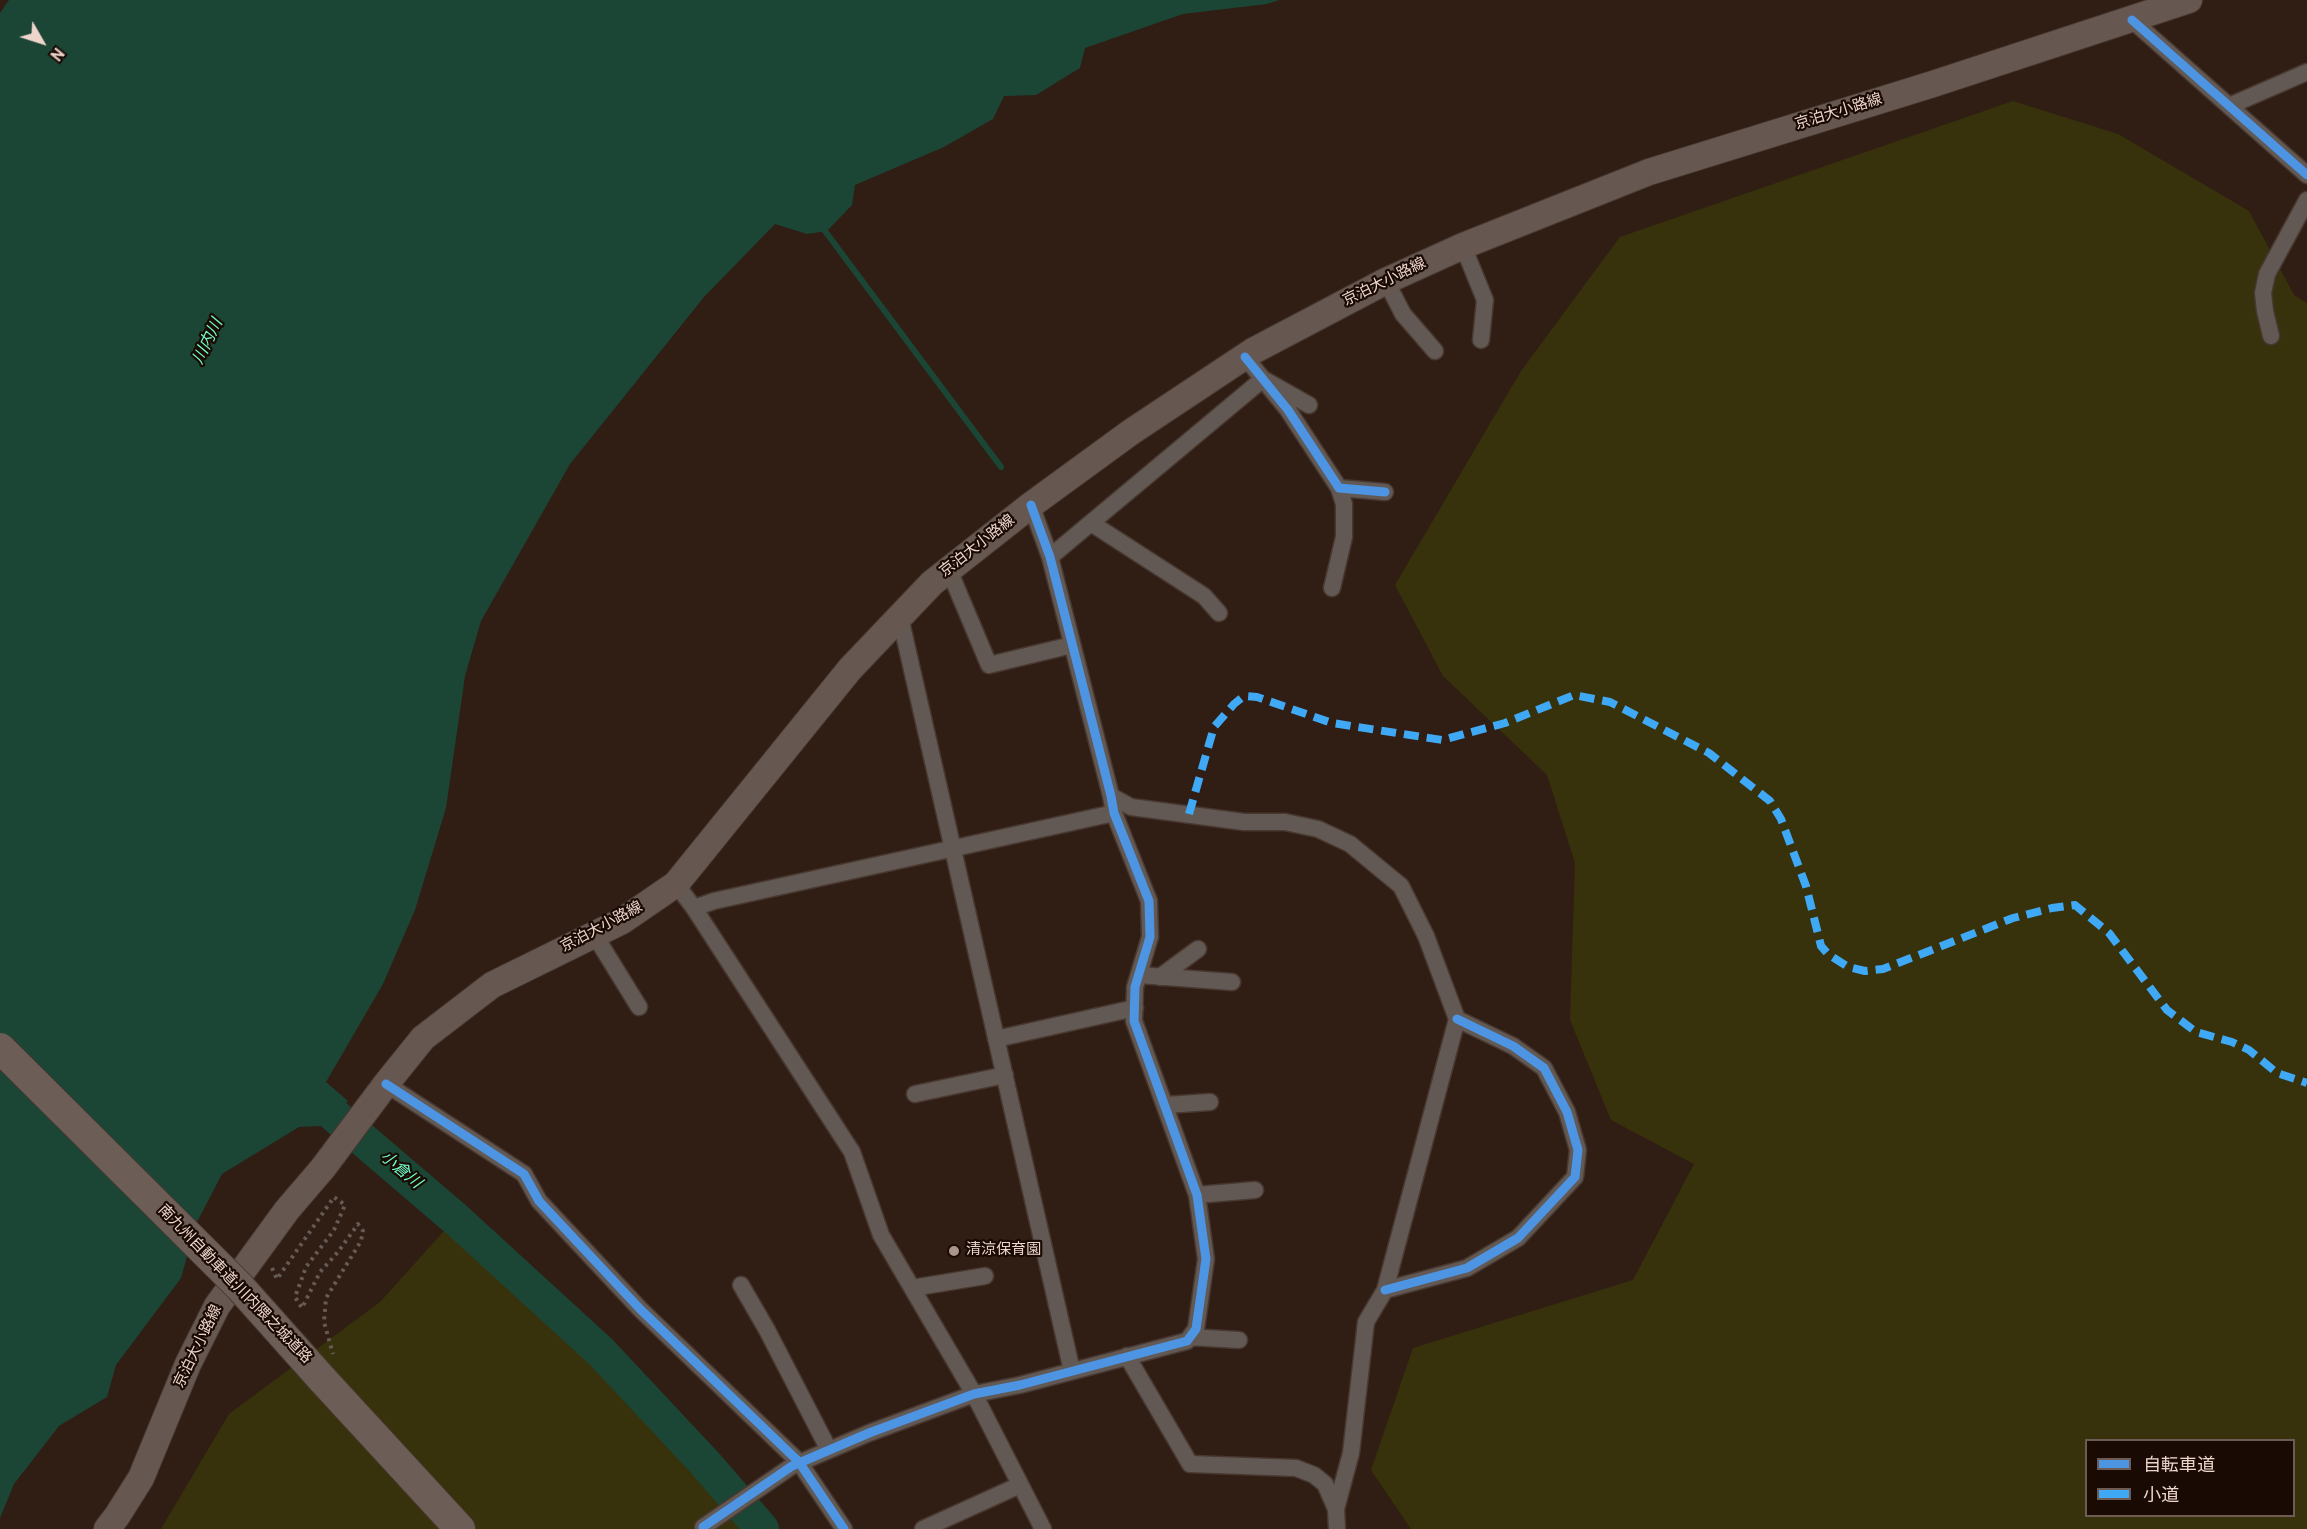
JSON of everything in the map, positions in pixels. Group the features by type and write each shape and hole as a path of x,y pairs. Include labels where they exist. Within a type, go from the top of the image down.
{"highway":[{"name":"南九州自動車道;川内隈之城道路","path":"0,1048 240,1287 328,1368 460,1529"}],"main road":[{"name":"京泊大小路線","path":"107,1529 141,1478 188,1364 217,1306 287,1210 323,1168 423,1038 492,985 622,921 676,884 850,669 932,583 1031,505 1131,432 1245,357 1386,281 1463,246 1649,172 1922,88 2189,0"}],"street":[{"path":"2132,20 2307,175"},
{"path":"2229,105 2307,72"},
{"path":"2271,336 2263,293 2267,274 2307,200"},
{"path":"1463,246 1485,300 1481,340"},
{"path":"1386,281 1403,314 1435,351"},
{"path":"1245,357 1288,410 1339,488 1344,504 1344,537 1332,588"},
{"path":"1263,379 1309,405"},
{"path":"1050,557 1263,379"},
{"path":"1339,488 1385,492"},
{"path":"703,1527 795,1464 829,1450 974,1394 1020,1385 1187,1341 1196,1329 1206,1259 1197,1196 1134,1021 1135,987 1150,937 1149,901 1114,813 1050,557 1031,505"},
{"path":"1091,523 1204,596 1219,613"},
{"path":"949,570 988,665 1072,645"},
{"path":"900,617 1072,1371"},
{"path":"1111,796 1131,807 1244,822 1285,822 1318,829 1350,844 1401,886 1426,936 1457,1019 1385,1290 1366,1322 1351,1453 1336,1509 1337,1529"},
{"path":"694,908 714,901 1114,813"},
{"path":"676,884 694,908 852,1152 881,1235 974,1394 1043,1529"},
{"path":"594,934 639,1007"},
{"path":"1160,977 1198,949"},
{"path":"1139,975 1232,982"},
{"path":"996,1039 1135,1008"},
{"path":"1385,1290 1467,1268 1508,1244 1518,1238 1575,1177 1578,1150 1567,1112 1544,1068 1513,1046 1457,1019"},
{"path":"915,1094 1005,1075"},
{"path":"386,1084 524,1174 539,1201 640,1310 795,1464 844,1529"},
{"path":"1166,1105 1210,1102"},
{"path":"1197,1196 1255,1190"},
{"path":"912,1288 985,1276"},
{"path":"741,1285 829,1450"},
{"path":"1190,1337 1239,1340"},
{"path":"1127,1356 1190,1464 1296,1468 1314,1475 1325,1484 1336,1509"},
{"path":"923,1529 1020,1485"}],"path":[{"path":"272,1268 277,1279 334,1197 345,1205 334,1230 306,1267 295,1297 302,1308 320,1272 358,1224 363,1231 361,1241 326,1298 324,1322 328,1368"}],"shaded area":[{"path":"2013,101 2118,134 2249,211 2294,295 2307,303 2307,1529 1411,1529 1371,1470 1413,1348 1633,1280 1694,1164 1611,1120 1570,1020 1575,863 1547,775 1443,676 1395,585 1521,371 1620,237"},
{"path":"453,1221 765,1529 161,1529 229,1414 380,1302"}],"water":[{"name":"川内川","path":"9,0 1279,0 1267,4 1183,14 1085,48 1080,68 1036,95 1004,96 993,119 944,147 855,185 852,205 827,231 807,234 775,224 704,297 570,464 481,621 465,676 446,808 415,910 383,984 326,1082 348,1101 322,1126 299,1127 222,1174 196,1224 181,1278 116,1365 107,1397 59,1426 14,1484 0,1518 0,13"}],"waterway":[{"path":"822,227 1001,467"},
{"name":"小倉川","path":"299,1085 458,1221 601,1352 704,1462 762,1529"}],"marked path":[{"path":"1189,814 1214,727 1244,696 1257,697 1332,723 1442,740 1505,723 1574,695 1610,702 1709,753 1770,801 1781,819 1806,886 1821,946 1828,954 1848,967 1865,971 1883,969 2013,918 2075,905 2109,933 2167,1010 2196,1032 2232,1042 2249,1050 2277,1073 2307,1083"}],"cycle path":[{"path":"2132,20 2307,175"},
{"path":"1245,357 1288,410 1339,488 1385,492"},
{"path":"703,1527 792,1466 869,1433 974,1394 1020,1385 1187,1341 1196,1329 1206,1259 1197,1195 1134,1021 1135,987 1150,937 1149,901 1114,813 1050,557 1031,505"},
{"path":"1385,1290 1467,1268 1518,1238 1575,1177 1578,1150 1567,1112 1544,1068 1513,1046 1457,1019"},
{"path":"386,1084 524,1174 539,1201 640,1309 799,1462 844,1529"}],"place":[{"name":"清涼保育園","path":"954,1251"}]}
